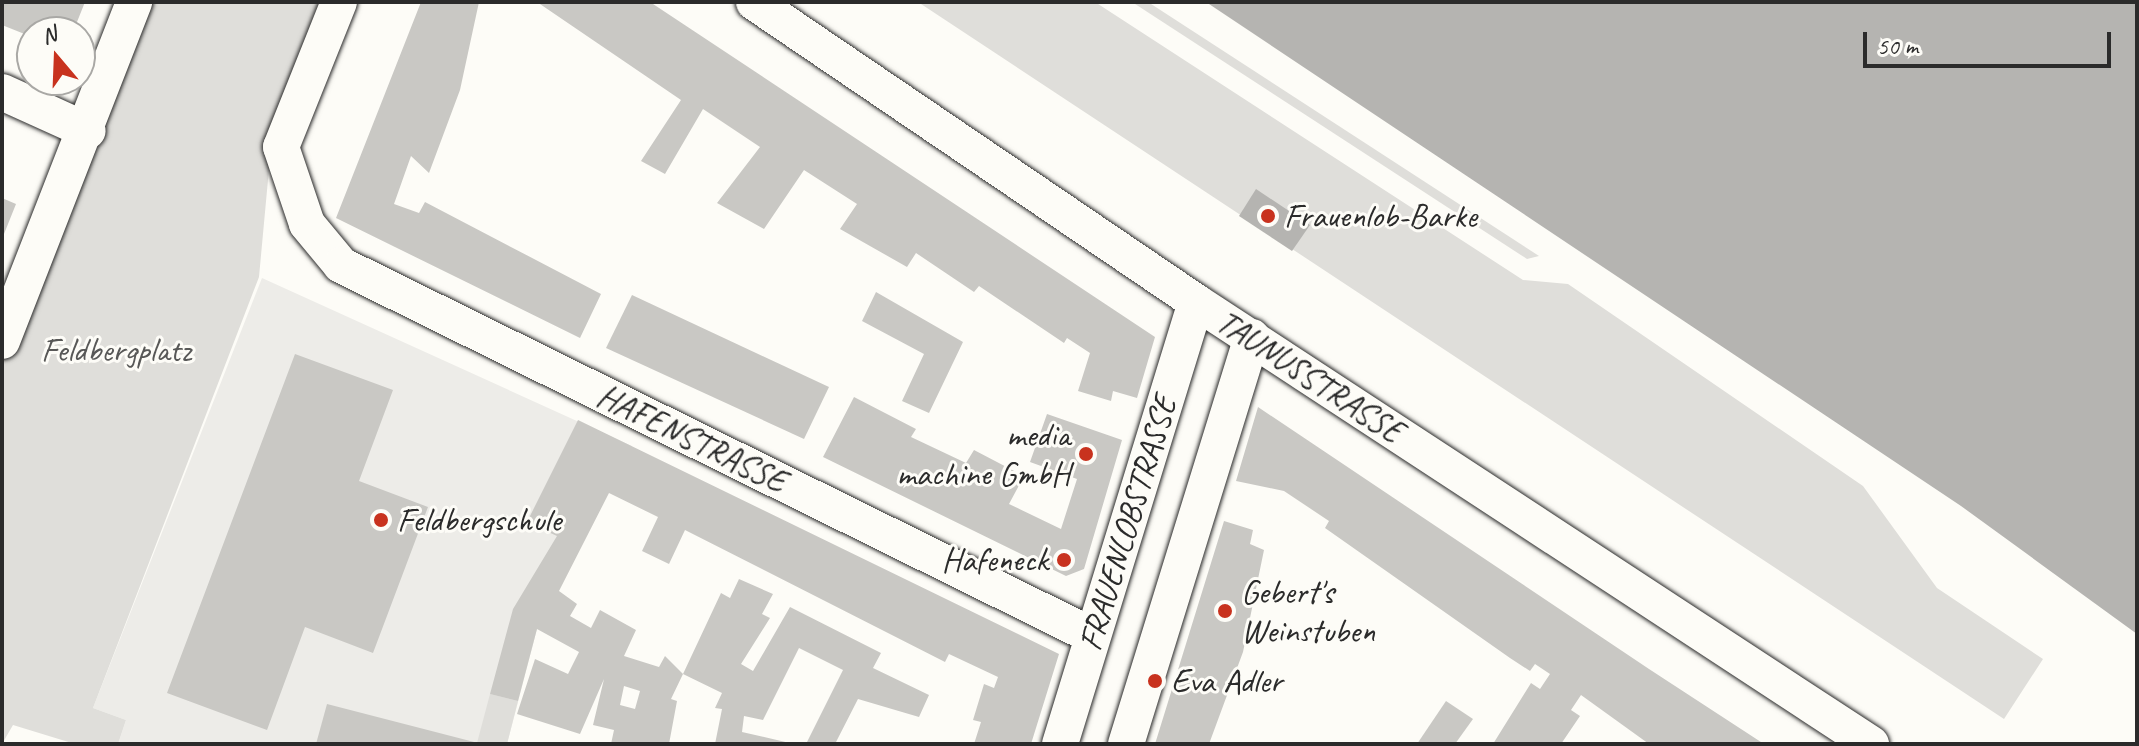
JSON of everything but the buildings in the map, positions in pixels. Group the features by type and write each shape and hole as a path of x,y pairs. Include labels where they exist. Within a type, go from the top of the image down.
{"street":[{"path":"2,341 88,131 134,2"},
{"name":"HAFENSTRASSE","path":"339,2 281,147 307,224 341,265 1091,635"},
{"name":"TAUNUSSTRASSE","path":"754,2 1196,302 1871,744"},
{"path":"2,92 88,131"},
{"name":"FRAUENLOBSTRASSE","path":"1060,744 1091,635 1196,302"},
{"name":"FRAUENLOBSTRASSE","path":"1126,744 1252,337"}],"shaded area":[{"path":"1206,2 2137,2 2137,634 1961,506"},
{"path":"1256,189 1310,225 1292,251 1239,216"},
{"name":"Feldbergschule","path":"262,278 632,446 537,629 507,744 118,744 126,720 93,708"}],"green space":[{"name":"Feldbergplatz","path":"143,2 330,2 269,169 259,277 93,708 126,720 118,744 75,744 13,725 2,744 2,344"},
{"path":"918,2 1095,2 1523,280 1568,284 1863,486 1937,588 2043,659 2004,719"},
{"path":"1132,2 1148,2 1539,256 1527,259"},
{"path":"490,694 518,701 507,744 477,743"}],"place":[{"name":"Frauenlob-Barke","path":"1268,216"},
{"name":"media machine GmbH","path":"1086,454"},
{"name":"Feldbergschule","path":"381,520"},
{"name":"Hafeneck","path":"1064,560"},
{"name":"Gebert's Weinstuben","path":"1225,611"},
{"name":"Eva Adler","path":"1155,681"}]}
